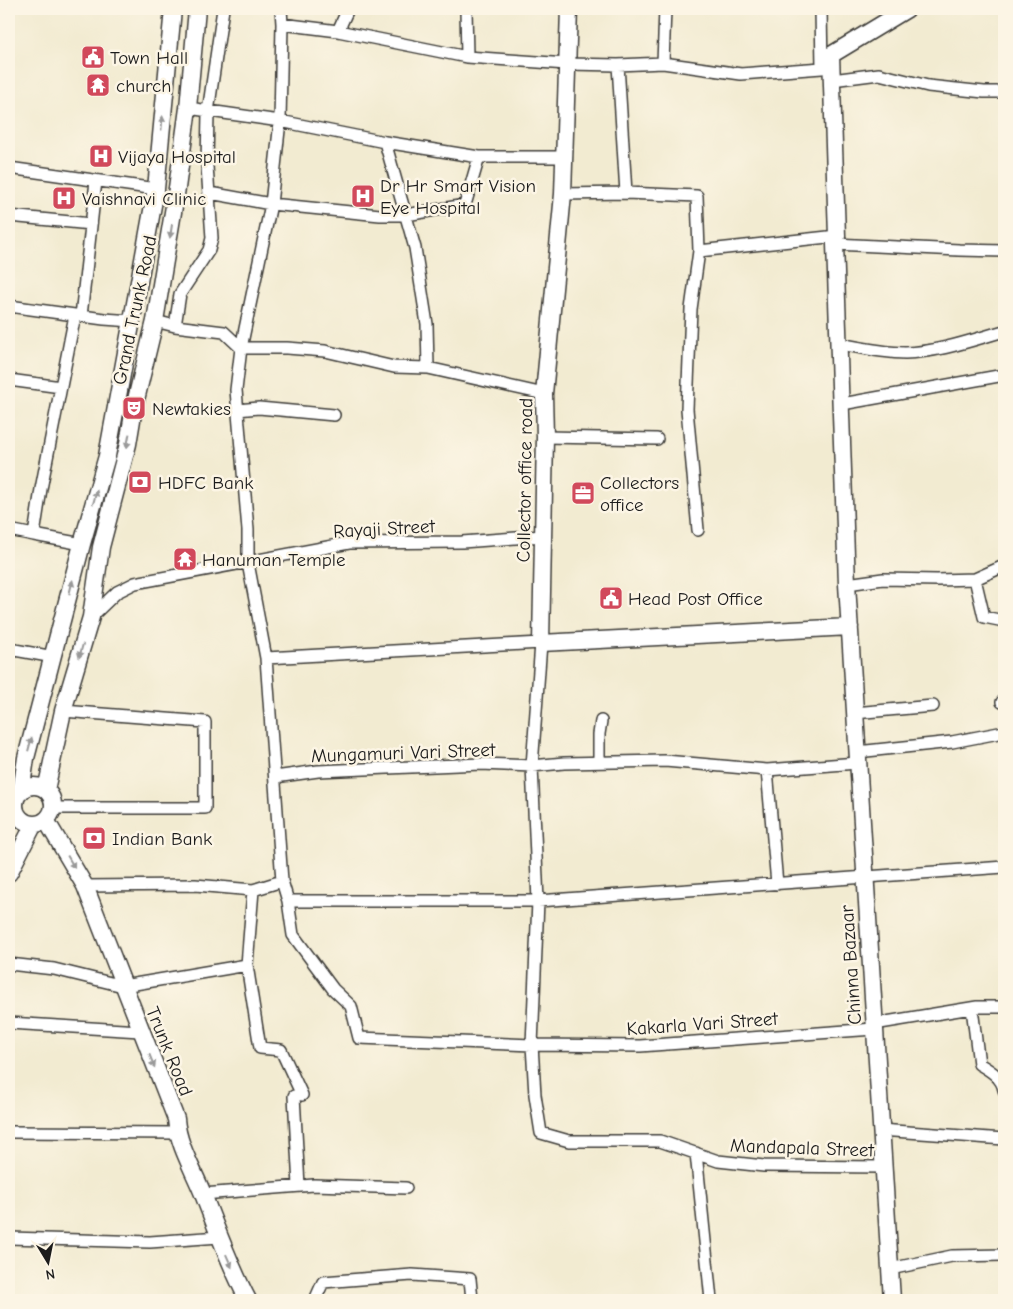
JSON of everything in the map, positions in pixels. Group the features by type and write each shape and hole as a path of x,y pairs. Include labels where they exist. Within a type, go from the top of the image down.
{"street":[{"path":"63,711 205,722 205,808 44,817 22,820 14,804 107,456 156,189 173,9"},
{"name":"Grand Trunk Road","path":"46,790 63,711 91,617 101,547 128,444 134,408 155,321 172,226 188,108 197,9"},
{"path":"174,326 180,294 209,250 212,238 207,166 208,112 223,9"},
{"path":"282,9 280,122 270,204 241,348 236,390 248,530 248,563 266,658 282,880 288,901 538,901 1004,867"},
{"path":"338,31 348,9"},
{"path":"466,9 467,57"},
{"name":"Collector office road","path":"541,643 545,437 544,394 563,194 569,9"},
{"path":"663,64 665,9"},
{"path":"821,9 828,67"},
{"path":"828,67 907,9"},
{"path":"282,24 338,31 467,57 567,64 663,64 741,74 828,67 879,74 928,86 984,92 1004,92"},
{"path":"618,65 626,193"},
{"name":"Chinna Bazaar","path":"828,67 840,344 847,584 892,1300"},
{"path":"188,108 479,157 565,157"},
{"path":"385,142 415,248 425,314 428,368"},
{"path":"210,193 270,204 380,216 406,215 465,205 479,157"},
{"path":"9,168 156,189"},
{"path":"34,535 61,387 78,315 92,224 96,181"},
{"path":"563,194 626,193 697,196 699,252 691,309 687,409 698,530"},
{"path":"9,216 92,224"},
{"path":"699,252 836,240 958,250 1004,251"},
{"path":"9,306 132,321"},
{"path":"155,321 174,326 224,332 241,348 287,348 326,351 394,366 428,368 544,394"},
{"path":"840,344 905,353 947,347 1004,331"},
{"path":"842,404 1004,375"},
{"path":"9,380 61,387"},
{"path":"237,410 259,408 334,415"},
{"path":"545,437 657,439"},
{"path":"9,530 82,544"},
{"name":"Rayaji Street","path":"91,617 117,592 135,583 349,543 462,542 543,536"},
{"path":"847,584 883,579 976,579 1004,566"},
{"path":"976,579 984,617 1004,621"},
{"path":"266,658 850,627"},
{"path":"532,1045 538,901 532,766 541,643"},
{"path":"9,649 54,657"},
{"path":"854,713 932,706"},
{"path":"599,762 601,721"},
{"name":"Mungamuri Vari Street","path":"275,776 318,771 481,764 532,766 564,763 665,761 767,770 952,742 1004,732"},
{"path":"767,770 777,884"},
{"path":"9,873 44,817 52,797 46,790 38,786 32,786 14,804"},
{"name":"Trunk Road","path":"44,817 85,886 140,1031 176,1119 177,1133 219,1237 248,1300"},
{"path":"85,886 195,886 253,890 282,880"},
{"path":"253,890 247,965 260,1048 281,1050 298,1095 299,1186"},
{"name":"Kakarla Vari Street","path":"288,901 293,935 333,989 352,1006 358,1038 532,1045 640,1046 874,1026 972,1008 1004,1006"},
{"path":"9,964 54,969 123,986 247,965"},
{"path":"972,1008 979,1064 993,1073 1004,1086 1004,1090"},
{"path":"9,1023 140,1031"},
{"name":"Mandapala Street","path":"532,1045 535,1095 542,1133 569,1141 660,1141 718,1161 764,1166 884,1167"},
{"path":"880,1130 1004,1139"},
{"path":"9,1132 177,1133"},
{"path":"696,1153 711,1300"},
{"path":"203,1194 314,1185 406,1188"},
{"path":"9,1238 150,1242 219,1237"},
{"path":"890,1269 952,1256 1004,1255"},
{"path":"315,1300 323,1282 412,1275 470,1279 472,1300"}],"place":[{"name":"Town Hall","path":"93,57"},
{"name":"church","path":"98,85"},
{"name":"Vijaya Hospital","path":"101,156"},
{"name":"Dr Hr Smart Vision Eye Hospital","path":"363,196"},
{"name":"Vaishnavi Clinic","path":"64,198"},
{"name":"Newtakies","path":"134,408"},
{"name":"HDFC Bank","path":"140,482"},
{"name":"Collectors office","path":"583,493"},
{"name":"Hanuman Temple","path":"185,559"},
{"name":"Head Post Office","path":"611,598"},
{"name":"Indian Bank","path":"94,838"}]}
